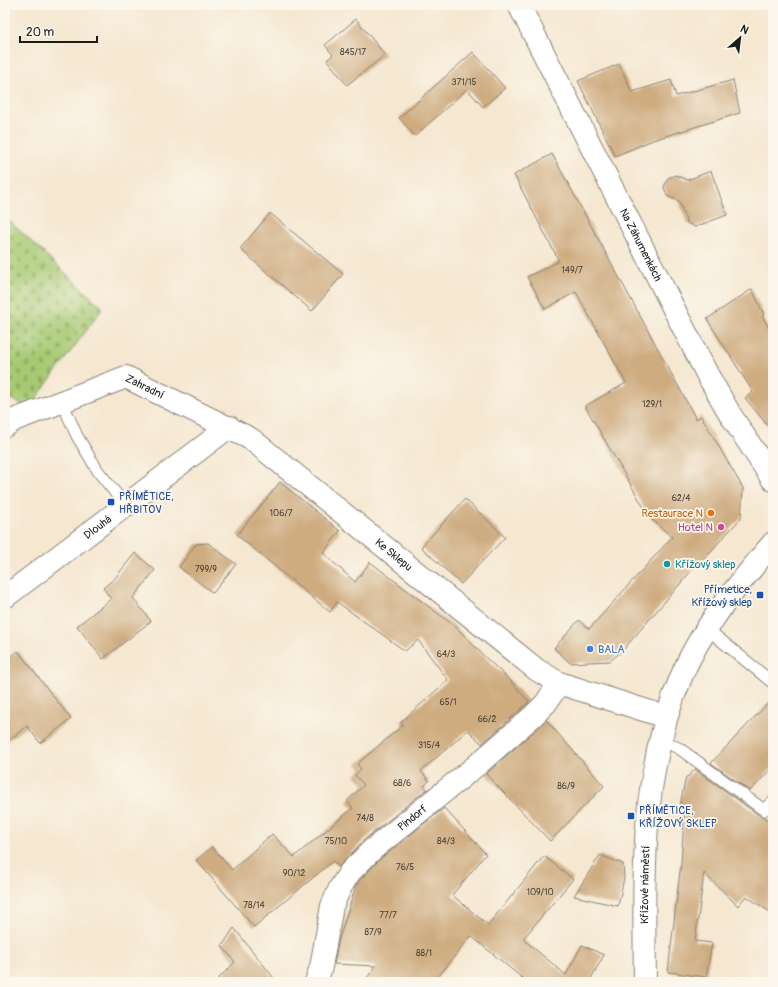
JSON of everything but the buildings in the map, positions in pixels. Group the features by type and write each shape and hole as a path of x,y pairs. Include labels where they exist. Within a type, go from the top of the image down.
{"street":[{"name":"Na Záhumenkách","path":"519,5 707,374 730,414 773,480"},
{"name":"Zahradní","path":"10,423 126,376 229,427"},
{"name":"Dlouhá","path":"5,597 229,427"},
{"name":"Ke Sklepu","path":"229,427 251,438 537,670 559,683"},
{"name":"Křížové náměstí","path":"645,982 644,887 647,815 653,770 666,717 682,674 707,629 729,596 773,543"},
{"path":"559,683 666,717"},
{"name":"Pindorf","path":"316,982 321,967 332,906 340,888 350,872 372,850 477,765 533,716 546,703 559,683"}],"lane":[{"path":"62,402 77,436 98,471 126,505"},
{"path":"707,629 773,683"},
{"path":"660,739 680,749 764,810 773,801"}],"green space":[{"path":"5,217 103,308 29,408 5,396"}],"place":[{"name":"PŘÍMĚTICE, HŘBITOV","path":"111,502"},
{"name":"Restaurace N","path":"711,513"},
{"name":"Hotel N","path":"721,527"},
{"name":"Křížový sklep","path":"667,564"},
{"name":"Přímetice, Křížový sklep","path":"760,595"},
{"name":"BALA","path":"590,649"},
{"name":"PŘÍMĚTICE, KŘÍŽOVÝ SKLEP","path":"631,816"}]}
